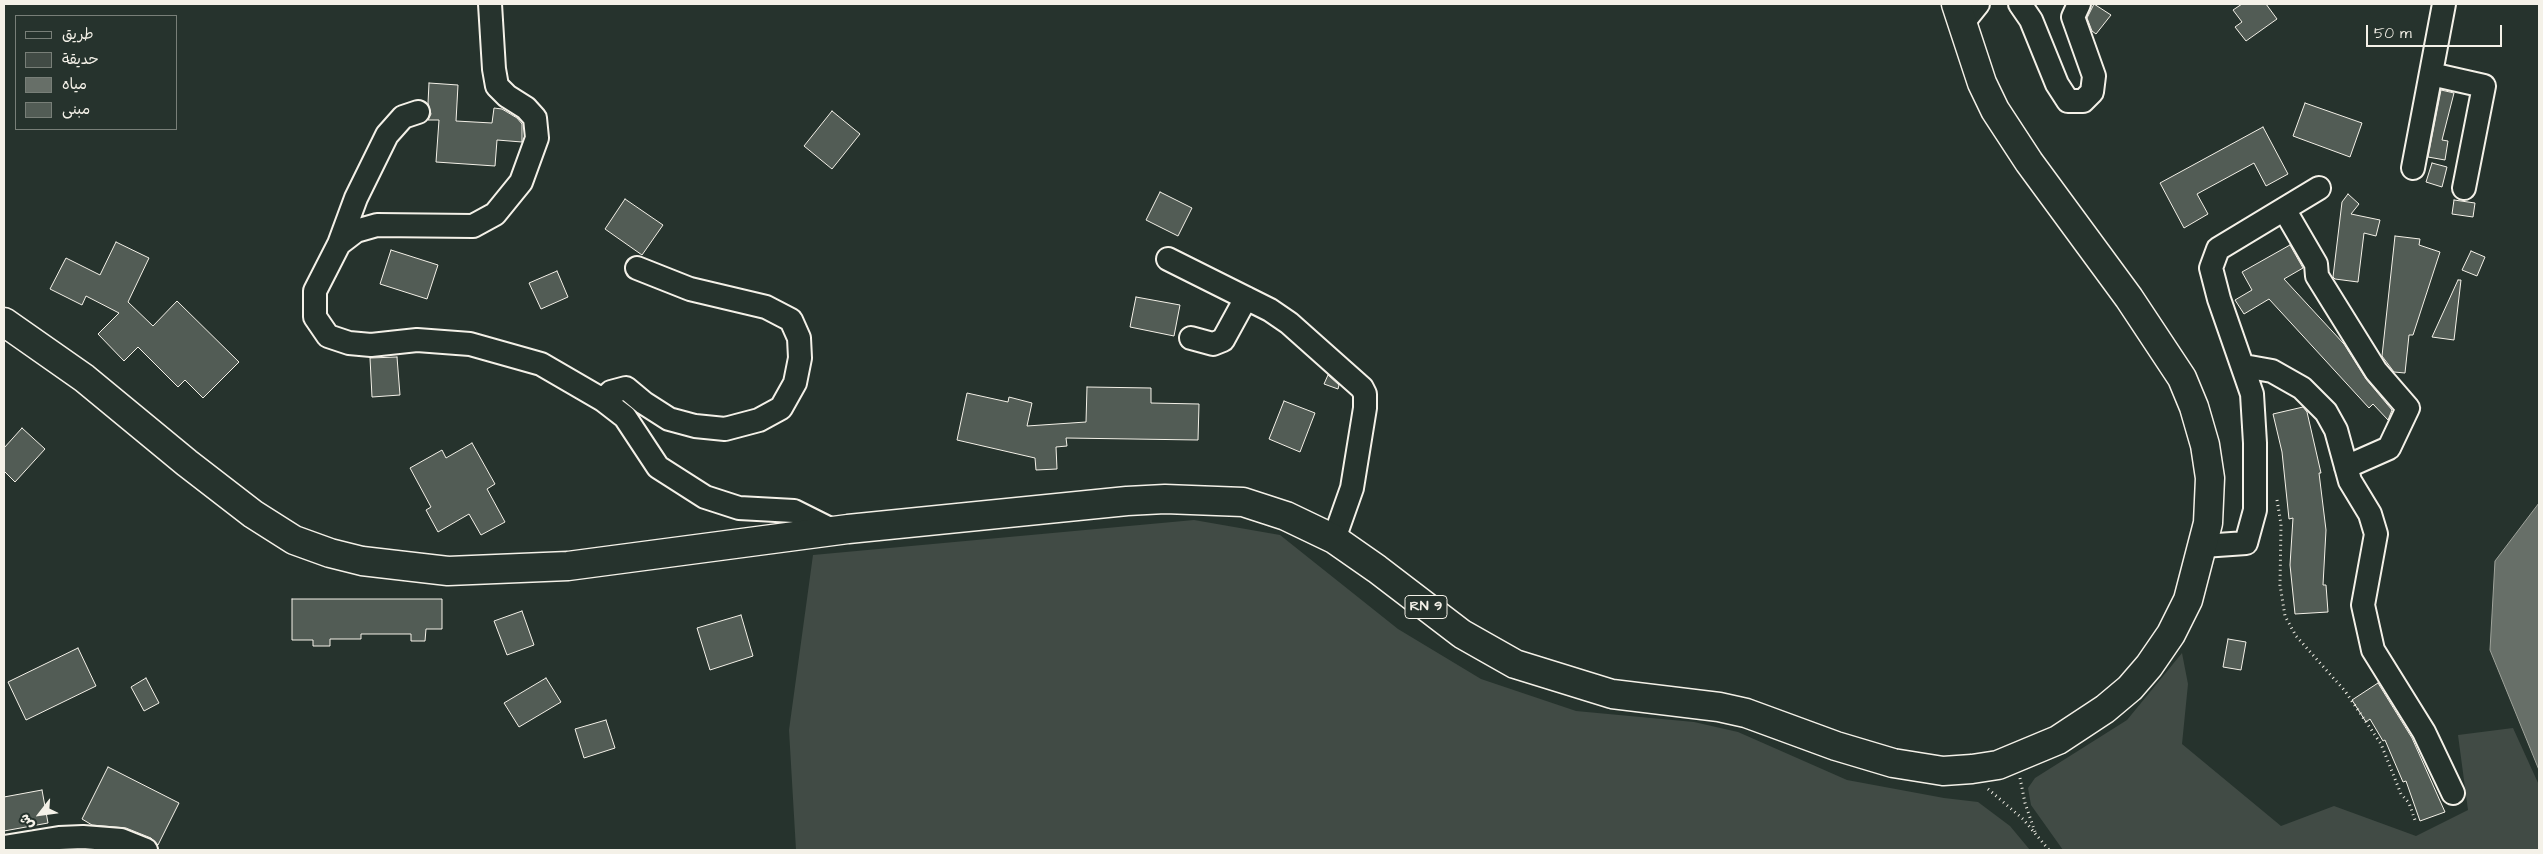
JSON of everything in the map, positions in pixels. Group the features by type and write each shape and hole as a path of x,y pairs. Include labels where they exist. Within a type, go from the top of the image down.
{"main road":[{"name":"RN 9","path":"4,322 84,378 187,463 253,514 294,540 330,553 362,561 448,571 568,566 834,531 1174,499 1243,502 1286,516 1334,539 1377,569 1462,634 1515,664 1612,694 1719,707 1746,713 1836,746 1893,764 1943,770 1963,770 1998,765 2058,740 2105,710 2130,688 2143,673 2171,634 2188,600 2208,523 2210,478 2202,435 2194,407 2182,378 2130,298 2030,162 1995,110 1982,83 1965,10"}],"street":[{"path":"339,244 356,231 377,225 473,226 495,214 521,182 536,138 534,118 526,108 507,96 497,86 494,69 490,4"},
{"path":"2020,4 2031,20 2057,84 2068,100 2083,101 2092,92 2094,76 2074,17 2079,4"},
{"path":"2413,168 2444,4"},
{"path":"2430,74 2484,86 2464,188"},
{"path":"418,112 403,117 387,135 356,198 339,244 315,291 315,317 328,336 348,343 371,345 417,340 470,344 541,364 603,400 625,417 658,467 705,497 739,508 794,511 834,531"},
{"path":"2203,546 2246,543 2255,510 2253,406 2244,366 2219,299 2211,268 2218,249 2319,188"},
{"path":"2284,209 2316,264 2317,276 2376,371 2408,408 2389,448 2346,467"},
{"path":"1168,258 1246,298 1289,323 1357,383 1365,394 1365,408 1352,488 1334,539"},
{"path":"603,400 611,392 626,388 644,404 669,418 696,426 726,429 759,420 780,408 795,383 800,358 798,338 791,320 766,307 690,289 637,268"},
{"path":"1191,338 1213,344 1223,340 1246,298"},
{"path":"2244,366 2272,371 2302,388 2329,418 2336,430 2350,481 2370,514 2376,534 2363,605 2373,650 2424,732 2453,793"},
{"path":"4,847 60,838 83,837 121,840 146,850"}],"path":[{"path":"2276,496 2281,524 2280,585 2285,616 2296,636 2345,692 2381,744 2401,794 2409,803 2416,823"},
{"path":"2028,754 2020,773 2020,779 2025,803 2036,835"},
{"path":"1963,770 2005,802 2049,850"}],"green space":[{"path":"1194,520 1280,535 1398,629 1481,679 1576,711 1694,722 1738,732 1847,780 1944,798 1978,802 2010,826 2030,850 796,850 789,730 813,555"},
{"path":"2182,653 2188,684 2182,744 2281,826 2334,806 2416,836 2468,810 2458,735 2513,728 2539,785 2539,850 2063,850 2031,805 2028,788 2035,778 2127,720"}],"water":[{"path":"2539,503 2539,770 2490,650 2495,561"}],"building":[{"path":"2094,4 2111,15 2096,34 2092,31 2087,18"},
{"path":"2242,4 2266,4 2277,19 2246,41 2235,27 2242,22 2233,10"},
{"path":"429,83 458,85 456,121 492,123 494,108 502,109 517,118 522,124 522,142 497,140 495,166 436,162 439,120 428,120 431,114 428,103"},
{"path":"2441,90 2454,93 2442,140 2448,141 2445,160 2428,157"},
{"path":"2305,103 2362,123 2350,157 2293,136"},
{"path":"832,111 860,134 832,169 804,146"},
{"path":"2263,127 2288,174 2266,186 2254,163 2197,194 2208,214 2184,228 2160,183"},
{"path":"2432,163 2447,167 2442,187 2426,182"},
{"path":"1160,192 1192,208 1178,236 1146,220"},
{"path":"2348,194 2359,204 2351,214 2380,220 2376,236 2364,233 2358,282 2335,279 2333,277 2342,202"},
{"path":"625,199 663,225 642,255 605,229"},
{"path":"2454,200 2475,203 2473,217 2452,214"},
{"path":"2395,236 2420,239 2419,245 2440,252 2413,335 2409,335 2405,373 2394,372 2382,356"},
{"path":"116,242 149,258 128,302 153,326 177,301 239,362 203,398 185,380 178,387 138,347 124,361 98,334 119,313 86,296 82,305 50,289 66,258 100,275"},
{"path":"2290,245 2303,268 2284,279 2344,344 2366,379 2392,410 2388,420 2373,404 2369,408 2269,299 2244,314 2235,300 2252,290 2242,272"},
{"path":"391,250 438,265 427,299 380,284"},
{"path":"2471,251 2485,257 2477,276 2462,270"},
{"path":"557,271 568,297 541,309 529,283"},
{"path":"2458,280 2461,280 2454,340 2432,337"},
{"path":"1136,297 1180,305 1174,336 1130,327"},
{"path":"397,357 400,395 372,397 370,358"},
{"path":"1328,375 1339,385 1338,389 1324,384"},
{"path":"1087,387 1151,388 1151,403 1199,404 1198,440 1066,438 1067,446 1056,447 1057,469 1036,470 1035,458 957,440 967,393 1008,402 1009,397 1032,403 1027,426 1086,422"},
{"path":"1284,401 1315,413 1300,452 1269,439"},
{"path":"2303,407 2307,412 2321,473 2319,473 2326,530 2323,585 2326,585 2328,612 2295,614 2290,565 2293,518 2289,519 2282,452 2273,414"},
{"path":"22,428 45,449 15,482 4,471 4,448"},
{"path":"472,443 495,484 487,489 505,522 481,535 469,514 438,532 426,510 431,507 410,468 442,450 446,458"},
{"path":"292,599 442,599 442,629 426,629 425,641 411,641 411,634 361,634 361,639 330,639 330,646 313,646 313,640 292,640"},
{"path":"522,611 534,645 507,655 494,621"},
{"path":"741,615 753,656 710,670 697,628"},
{"path":"2228,639 2246,642 2241,670 2223,667"},
{"path":"78,648 96,686 26,720 8,682"},
{"path":"146,678 159,703 144,711 131,687"},
{"path":"546,678 561,702 519,727 504,703"},
{"path":"2378,683 2412,738 2445,812 2420,821 2406,781 2403,782 2385,740 2383,741 2370,719 2366,722 2352,700"},
{"path":"606,720 615,748 584,758 575,729"},
{"path":"108,767 179,803 158,845 151,838 126,828 92,825 82,819"},
{"path":"42,790 48,823 4,831 4,797"}]}
